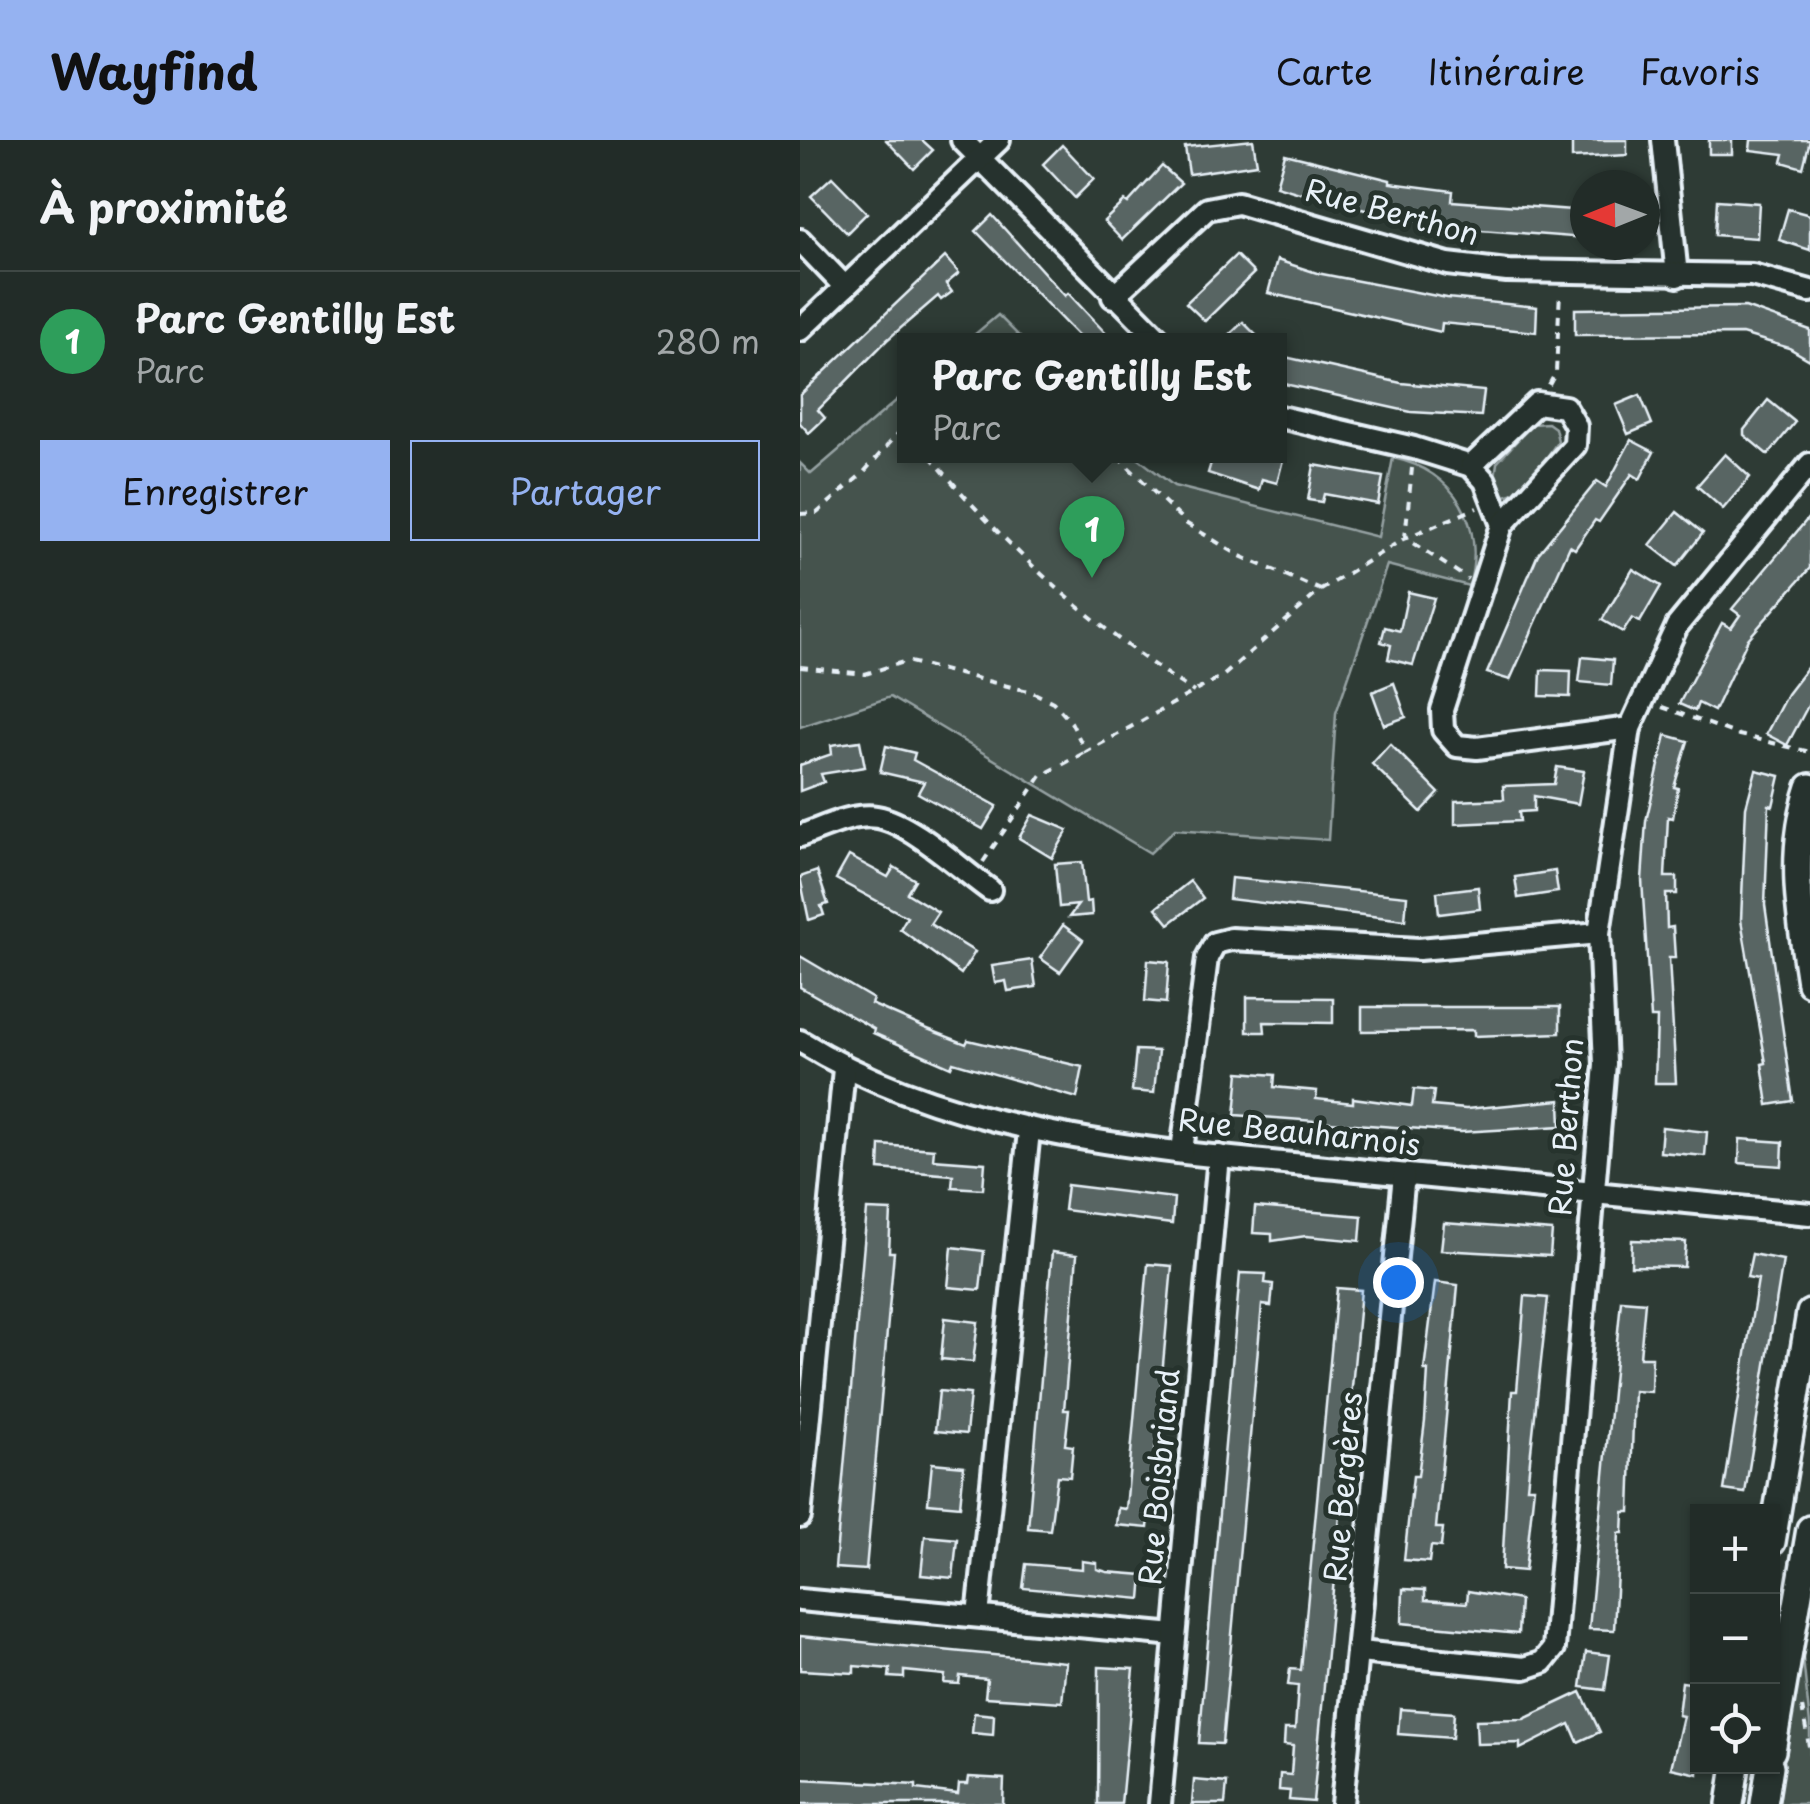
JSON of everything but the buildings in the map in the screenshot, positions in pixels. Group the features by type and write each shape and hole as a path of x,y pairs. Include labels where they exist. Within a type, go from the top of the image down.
{"street":[{"path":"962,140 1153,333"},
{"path":"800,330 999,140"},
{"path":"1664,140 1678,276"},
{"name":"Rue Berthon","path":"1113,296 1207,208 1238,203 1448,264 1561,273 1752,275 1810,291"},
{"path":"800,240 845,287"},
{"path":"1471,466 1541,403 1565,407 1576,426 1575,444 1502,526 1442,710 1443,730 1457,746 1477,748 1630,728"},
{"path":"1287,419 1414,448 1471,466 1495,501 1502,526"},
{"name":"Rue Berthon","path":"1358,1652 1526,1668 1543,1662 1554,1648 1605,1064 1599,932 1630,728 1676,626 1810,464"},
{"path":"1810,787 1800,818 1796,853 1810,983"},
{"path":"800,836 841,821 874,816 897,823 982,884"},
{"path":"1182,1152 1206,958 1215,943 1231,938 1419,949 1599,932"},
{"name":"Rue Beauharnois","path":"800,1041 844,1068 1030,1131 1219,1156 1810,1214"},
{"path":"800,1517 844,1068"},
{"path":"978,1616 1030,1131"},
{"name":"Rue Boisbriand","path":"1160,1804 1219,1156"},
{"name":"Rue Bergères","path":"1342,1804 1404,1174"},
{"path":"1780,1511 1800,1434 1810,1313"},
{"path":"1780,1704 1810,1529"},
{"path":"800,1600 1176,1634"},
{"path":"1730,1804 1735,1774"},
{"path":"1764,1804 1769,1774"}],"path":[{"path":"1541,403 1556,372 1561,273"},
{"path":"800,514 817,513 863,474 897,436"},
{"path":"1405,538 1414,448"},
{"path":"936,463 1077,609 1120,644 1194,692"},
{"path":"1124,463 1187,524 1240,556 1321,590"},
{"path":"982,884 986,854 1041,776 1224,674 1321,590 1405,538 1495,501"},
{"path":"1405,538 1484,590"},
{"path":"800,666 865,674 906,660 1021,689 1052,702 1071,722 1086,752"},
{"path":"1642,700 1739,735 1810,752"}],"shaded area":[{"path":"998,315 1016,333 976,333"},
{"path":"897,400 897,463 1144,463 1174,486 1378,537 1393,458 1415,465 1449,488 1469,522 1473,564 1469,586 1387,565 1336,713 1328,840 1175,829 1150,853 890,697 800,727 800,463 811,474"},
{"path":"1548,423 1555,428 1558,441 1524,490 1505,496 1494,484 1497,463 1532,424"},
{"path":"1801,1640 1810,1724 1810,1804 1778,1804"}],"place":[{"name":"Parc Gentilly Est","path":"1092,578"}]}
